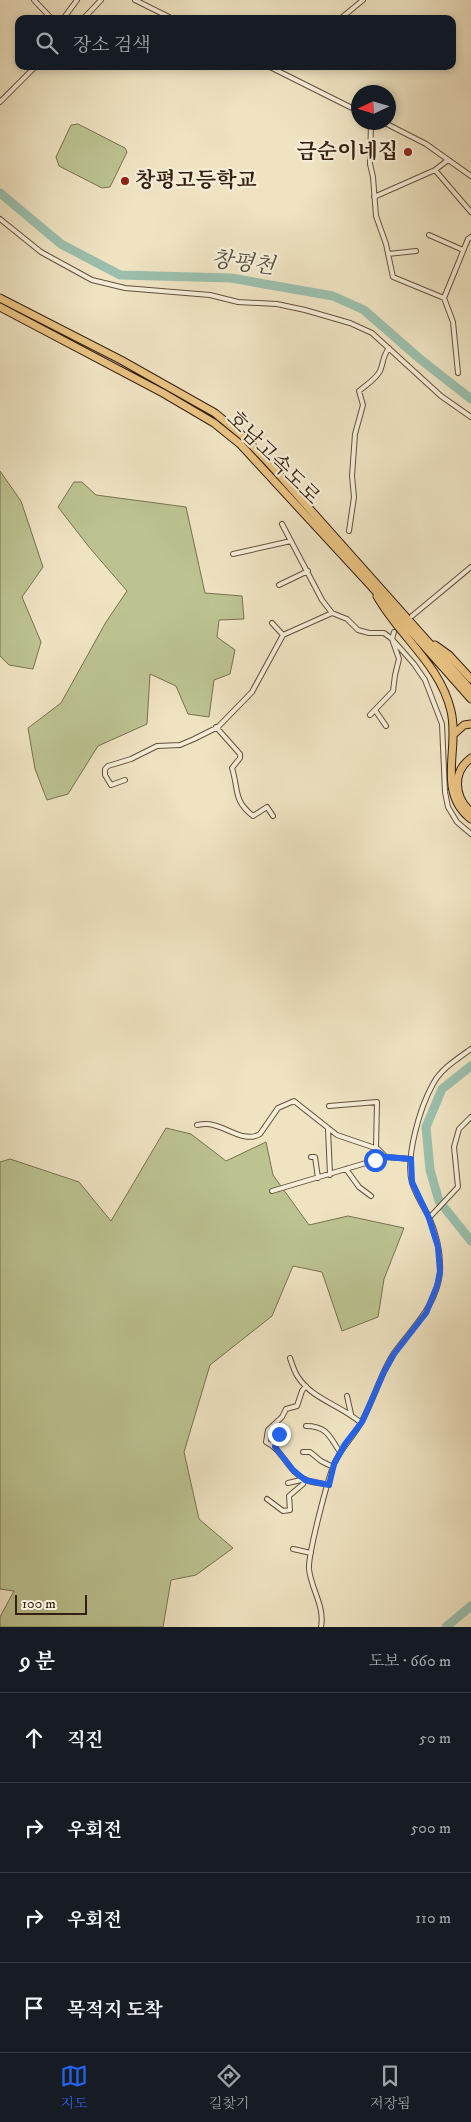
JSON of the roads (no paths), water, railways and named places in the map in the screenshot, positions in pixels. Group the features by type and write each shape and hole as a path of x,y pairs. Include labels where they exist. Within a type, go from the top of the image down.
{"highway":[{"name":"호남고속도로","path":"0,298 121,360 215,413 267,461 471,690"},
{"name":"호남고속도로","path":"0,307 163,393 214,423 240,444 370,585 471,699"},
{"path":"370,585 383,607 427,660 446,695 452,713 454,734 451,786 456,803 471,819"},
{"path":"424,637 449,655 471,679"},
{"path":"454,734 464,725 471,724"},
{"path":"471,758 463,765 458,774 457,787 460,799 471,812"}],"street":[{"path":"34,0 48,15"},
{"path":"66,15 77,0"},
{"path":"87,15 101,0"},
{"path":"136,0 165,15"},
{"path":"345,15 363,0"},
{"path":"0,102 32,70"},
{"path":"276,71 351,108"},
{"path":"396,129 426,144 471,176"},
{"path":"371,130 370,164 376,216 393,277 444,298"},
{"path":"374,197 435,170 448,160"},
{"path":"435,170 471,212"},
{"path":"0,219 41,252 92,280 125,288 210,295 238,302 277,304 350,323 372,333 441,396 471,417"},
{"path":"429,235 464,250"},
{"path":"458,373 453,322 444,298 468,239 471,238"},
{"path":"388,254 416,251"},
{"path":"349,531 354,497 352,476 355,434 364,405 359,391 374,379 381,370 383,356 389,348"},
{"path":"282,524 322,600 332,613 347,620 358,630 369,633 384,632 420,672 436,704 442,724 445,792 448,807 457,822 471,834"},
{"path":"233,554 291,541"},
{"path":"412,616 471,566"},
{"path":"279,585 308,571"},
{"path":"125,780 112,785 105,775 105,769 108,766 131,759 157,746 180,745 216,727 252,692 283,635 332,613"},
{"path":"272,623 283,635"},
{"path":"370,715 393,692 399,659 392,639 394,632"},
{"path":"375,710 386,726"},
{"path":"216,727 240,754 240,758 232,768 238,788 238,801 241,807 252,816 267,807 272,816"},
{"path":"321,1627 319,1598 309,1568 311,1553 333,1467 340,1452 362,1422 394,1354 426,1313 437,1286 440,1272 439,1256 429,1218 412,1182 411,1159 418,1126 433,1084 449,1064 471,1049"},
{"path":"197,1125 212,1124 234,1134 256,1136 260,1134 278,1108 294,1101 343,1138 376,1148 386,1157"},
{"path":"329,1106 377,1102 376,1148"},
{"path":"429,1218 458,1187 454,1147 459,1129 471,1117"},
{"path":"328,1128 330,1175"},
{"path":"311,1157 315,1157 318,1178"},
{"path":"272,1191 386,1157 411,1159"},
{"path":"346,1169 359,1187 371,1196"},
{"path":"290,1358 298,1376 306,1386 323,1400 351,1414 362,1422"},
{"path":"305,1480 293,1470 275,1447 266,1442 268,1430 282,1417 286,1409 297,1406 302,1391 306,1386"},
{"path":"347,1396 351,1414"},
{"path":"306,1426 313,1426 327,1431 340,1452"},
{"path":"275,1447 279,1430"},
{"path":"303,1452 310,1452 321,1461 333,1467"},
{"path":"267,1499 276,1508 283,1511 290,1510 288,1496 303,1484 305,1480"},
{"path":"288,1483 305,1480 329,1485"},
{"path":"293,1548 311,1553"}],"waterway":[{"name":"창평천","path":"0,193 61,244 120,275 231,278 333,296 364,310 420,359 471,399"},
{"name":"창평천","path":"471,1066 442,1089 426,1127 430,1170 439,1201 471,1241"},
{"name":"창평천","path":"446,1627 471,1606"}],"place":[{"name":"금순이네집","path":"408,152"},
{"name":"창평고등학교","path":"125,181"}]}
